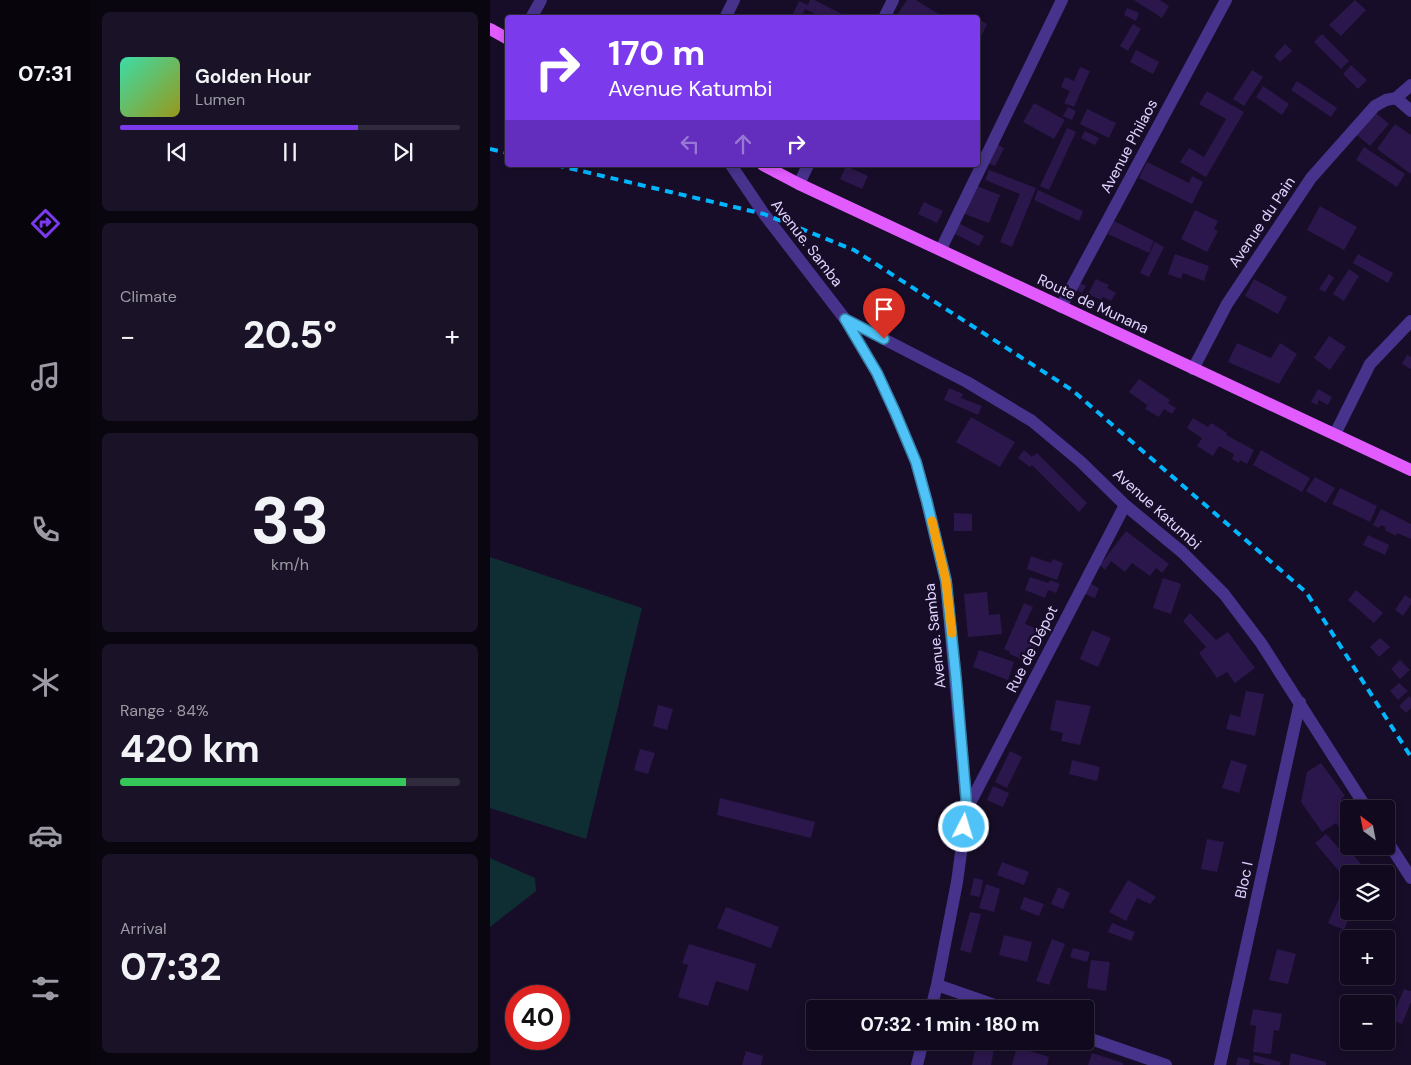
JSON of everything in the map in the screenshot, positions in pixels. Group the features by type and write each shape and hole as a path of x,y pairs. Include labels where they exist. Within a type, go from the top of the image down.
{"main road":[{"path":"490,29 505,37"},
{"name":"Route de Munana","path":"767,167 799,184 1411,470"}],"street":[{"path":"532,15 541,0"},
{"path":"726,15 734,0"},
{"path":"886,15 893,0"},
{"path":"941,249 1062,0"},
{"name":"Avenue Philaos","path":"1061,307 1226,0"},
{"path":"1411,85 1396,98 1411,111"},
{"name":"Avenue du Pain","path":"1193,369 1227,304 1311,178 1375,106 1386,100 1396,98"},
{"name":"Avenue. Samba","path":"732,167 764,214 845,319 877,373 916,462 927,502 946,581 967,809 957,882 933,1000"},
{"path":"799,184 807,167"},
{"name":"Avenue Katumbi","path":"845,319 967,382 1032,421 1081,462 1125,505 1182,552 1224,594 1261,642 1361,800"},
{"path":"1334,434 1370,364 1411,321"},
{"name":"Rue de Dépot","path":"967,809 1125,505"},
{"name":"Bloc I","path":"1220,1065 1300,702"},
{"path":"1395,853 1411,878"},
{"path":"937,985 980,1000"},
{"path":"1094,1040 1166,1065"},
{"path":"917,1065 921,1050"}],"green space":[{"path":"490,557 642,608 586,839 490,808"},
{"path":"490,858 535,878 536,891 490,927"}],"building":[{"path":"810,0 814,0 844,15 817,15 805,9 802,15 792,15 799,1 808,5"},
{"path":"907,0 916,0 940,15 897,15"},
{"path":"1134,0 1160,0 1169,6 1162,18"},
{"path":"1355,0 1366,10 1341,36 1329,25"},
{"path":"1127,8 1139,13 1136,21 1124,15"},
{"path":"980,20 987,24 980,39"},
{"path":"1133,24 1141,29 1128,51 1120,46"},
{"path":"1322,34 1349,61 1341,69 1314,42"},
{"path":"1285,44 1292,51 1280,62 1274,56"},
{"path":"1136,50 1159,62 1153,74 1130,62"},
{"path":"1351,65 1367,80 1358,89 1343,74"},
{"path":"1080,67 1090,71 1074,107 1064,103 1070,91 1061,87 1065,77 1074,81"},
{"path":"1252,70 1263,77 1244,106 1233,99"},
{"path":"1297,81 1337,108 1331,117 1291,90"},
{"path":"1263,86 1289,104 1282,115 1256,97"},
{"path":"1207,91 1244,112 1206,177 1180,162 1189,148 1204,157 1226,119 1199,104"},
{"path":"1034,103 1065,120 1054,139 1023,122"},
{"path":"1068,107 1076,111 1072,120 1063,116"},
{"path":"1087,109 1116,123 1109,138 1080,124"},
{"path":"1376,113 1389,124 1370,146 1357,135"},
{"path":"1395,124 1411,135 1411,174 1377,149"},
{"path":"1067,128 1076,132 1049,190 1040,186"},
{"path":"1085,131 1099,138 1095,145 1081,138"},
{"path":"995,143 1004,148 995,166 986,162"},
{"path":"1364,147 1405,174 1397,187 1356,160"},
{"path":"1147,162 1189,183 1192,176 1203,182 1192,204 1139,178"},
{"path":"846,167 868,176 862,189 840,179"},
{"path":"989,170 1036,188 1012,247 1000,242 1020,194 985,180"},
{"path":"974,185 1000,195 989,223 962,213"},
{"path":"1038,190 1083,211 1079,221 1034,200"},
{"path":"924,202 943,211 937,223 918,214"},
{"path":"1320,206 1357,227 1344,250 1307,230"},
{"path":"1195,210 1218,221 1214,229 1218,231 1207,252 1181,239"},
{"path":"1114,221 1154,241 1149,253 1108,234"},
{"path":"956,222 984,236 979,246 951,232"},
{"path":"1155,242 1164,247 1149,277 1140,273"},
{"path":"1175,254 1209,266 1204,281 1183,273 1181,279 1168,274"},
{"path":"1358,254 1393,273 1388,283 1353,263"},
{"path":"1349,269 1359,276 1344,301 1333,294"},
{"path":"1329,274 1334,278 1325,292 1319,289"},
{"path":"1096,279 1109,285 1107,288 1116,293 1111,301 1103,297 1101,300 1088,294"},
{"path":"1254,279 1287,297 1278,314 1245,296"},
{"path":"1078,282 1086,286 1082,293 1075,289"},
{"path":"1329,336 1346,347 1330,370 1314,358"},
{"path":"1237,343 1271,358 1280,343 1297,354 1279,384 1228,362"},
{"path":"1407,355 1411,357 1411,369 1402,364"},
{"path":"1139,379 1170,400 1168,403 1176,408 1172,414 1164,409 1159,417 1145,409 1151,399 1147,405 1129,392"},
{"path":"949,388 963,394 961,398 982,406 978,415 944,400"},
{"path":"1318,389 1332,397 1328,405 1319,400 1317,405 1311,402"},
{"path":"971,417 1015,442 1000,467 956,442"},
{"path":"1193,418 1208,427 1211,423 1227,433 1226,435 1254,450 1247,464 1240,460 1239,463 1232,459 1234,454 1219,446 1213,456 1197,446 1202,438 1187,428"},
{"path":"1024,450 1032,457 1037,453 1087,503 1079,512 1032,465 1030,467 1018,458"},
{"path":"1261,450 1310,478 1302,492 1253,465"},
{"path":"1315,477 1335,488 1326,503 1306,491"},
{"path":"1340,488 1377,506 1370,522 1332,504"},
{"path":"1381,509 1411,524 1411,539 1397,533 1396,536 1385,530 1386,528 1381,525 1379,528 1373,525"},
{"path":"954,513 972,514 972,531 954,531"},
{"path":"1126,531 1169,564 1162,573 1156,568 1150,576 1132,563 1125,572 1111,561 1105,570 1100,565"},
{"path":"1368,535 1389,545 1385,555 1363,545"},
{"path":"1031,556 1051,563 1053,559 1063,563 1057,580 1027,569"},
{"path":"1030,577 1048,583 1050,580 1060,584 1056,593 1048,590 1045,598 1025,590"},
{"path":"1163,578 1181,584 1171,614 1153,608"},
{"path":"1089,583 1099,588 1095,598 1085,594"},
{"path":"1356,590 1383,613 1374,623 1348,600"},
{"path":"987,592 989,615 1000,614 1002,634 968,637 964,594"},
{"path":"1405,595 1411,599 1411,604 1403,616 1395,610"},
{"path":"1024,603 1033,607 1025,624 1043,631 1029,662 1009,654 1010,652 1004,649"},
{"path":"1190,613 1216,640 1228,632 1255,668 1235,683 1227,672 1217,678 1199,653 1206,647 1183,621"},
{"path":"1092,630 1111,638 1098,667 1080,659"},
{"path":"1380,638 1390,647 1379,657 1370,647"},
{"path":"979,650 1014,662 1008,680 973,667"},
{"path":"1400,660 1410,670 1400,679 1391,669"},
{"path":"1399,683 1408,691 1398,700 1390,691"},
{"path":"1246,691 1264,694 1255,736 1226,729 1230,714 1240,717"},
{"path":"1409,696 1411,698 1411,708 1406,713 1399,706"},
{"path":"1056,700 1091,706 1080,745 1061,741 1063,733 1050,730"},
{"path":"658,705 673,709 667,730 653,726"},
{"path":"640,749 655,753 648,774 634,770"},
{"path":"1010,751 1022,757 1007,788 995,782"},
{"path":"1072,760 1100,767 1097,781 1069,774"},
{"path":"1231,760 1247,765 1239,793 1222,788"},
{"path":"1321,763 1345,796 1340,800 1340,828 1336,823 1322,832 1301,802 1307,772"},
{"path":"993,786 1009,793 1003,807 987,800"},
{"path":"720,798 815,822 811,838 717,815"},
{"path":"1326,834 1340,849 1340,855 1353,855 1362,865 1340,865 1340,872 1315,843"},
{"path":"1207,839 1224,842 1217,872 1201,869"},
{"path":"1002,862 1029,872 1024,885 997,875"},
{"path":"974,878 983,880 980,897 970,895"},
{"path":"1128,880 1156,897 1150,904 1137,898 1126,921 1109,912"},
{"path":"986,884 1000,889 994,912 979,908"},
{"path":"1058,887 1070,893 1063,909 1051,904"},
{"path":"1340,896 1340,920 1348,920 1344,930 1328,923"},
{"path":"1024,897 1044,904 1039,916 1020,909"},
{"path":"726,907 779,927 771,948 717,928"},
{"path":"970,912 981,914 971,953 960,950"},
{"path":"1112,923 1135,932 1131,941 1108,932"},
{"path":"1004,935 1032,942 1027,962 999,955"},
{"path":"1052,939 1065,944 1049,985 1036,981"},
{"path":"689,944 756,964 748,991 716,981 708,1006 678,997 688,965 682,963"},
{"path":"1073,948 1090,952 1087,962 1070,957"},
{"path":"1277,949 1296,954 1288,984 1269,980"},
{"path":"1091,960 1110,962 1106,991 1087,988"},
{"path":"1404,989 1411,991 1411,1002 1402,1024 1395,1021 1395,1010"},
{"path":"1253,1009 1282,1014 1279,1031 1274,1030 1271,1054 1253,1052 1256,1026 1250,1025"},
{"path":"975,1050 994,1050 991,1065 972,1065"},
{"path":"1016,1050 1027,1050 1049,1057 1047,1065 1012,1065"},
{"path":"746,1051 763,1056 761,1065 742,1065"},
{"path":"1092,1053 1123,1063 1123,1065 1088,1065"},
{"path":"1291,1053 1326,1062 1326,1065 1289,1065"},
{"path":"1254,1055 1281,1062 1280,1065 1266,1065 1253,1062"},
{"path":"1238,1057 1250,1060 1249,1065 1236,1065"}],"railway":[{"path":"490,149 505,152"},
{"path":"564,167 764,214 854,250 1072,390 1306,592 1411,757"}],"slow traffic":[{"path":"932,521 946,581 952,633"}],"route":[{"path":"884,339 845,319 877,373 916,462 946,581 967,809 964,827"}]}
